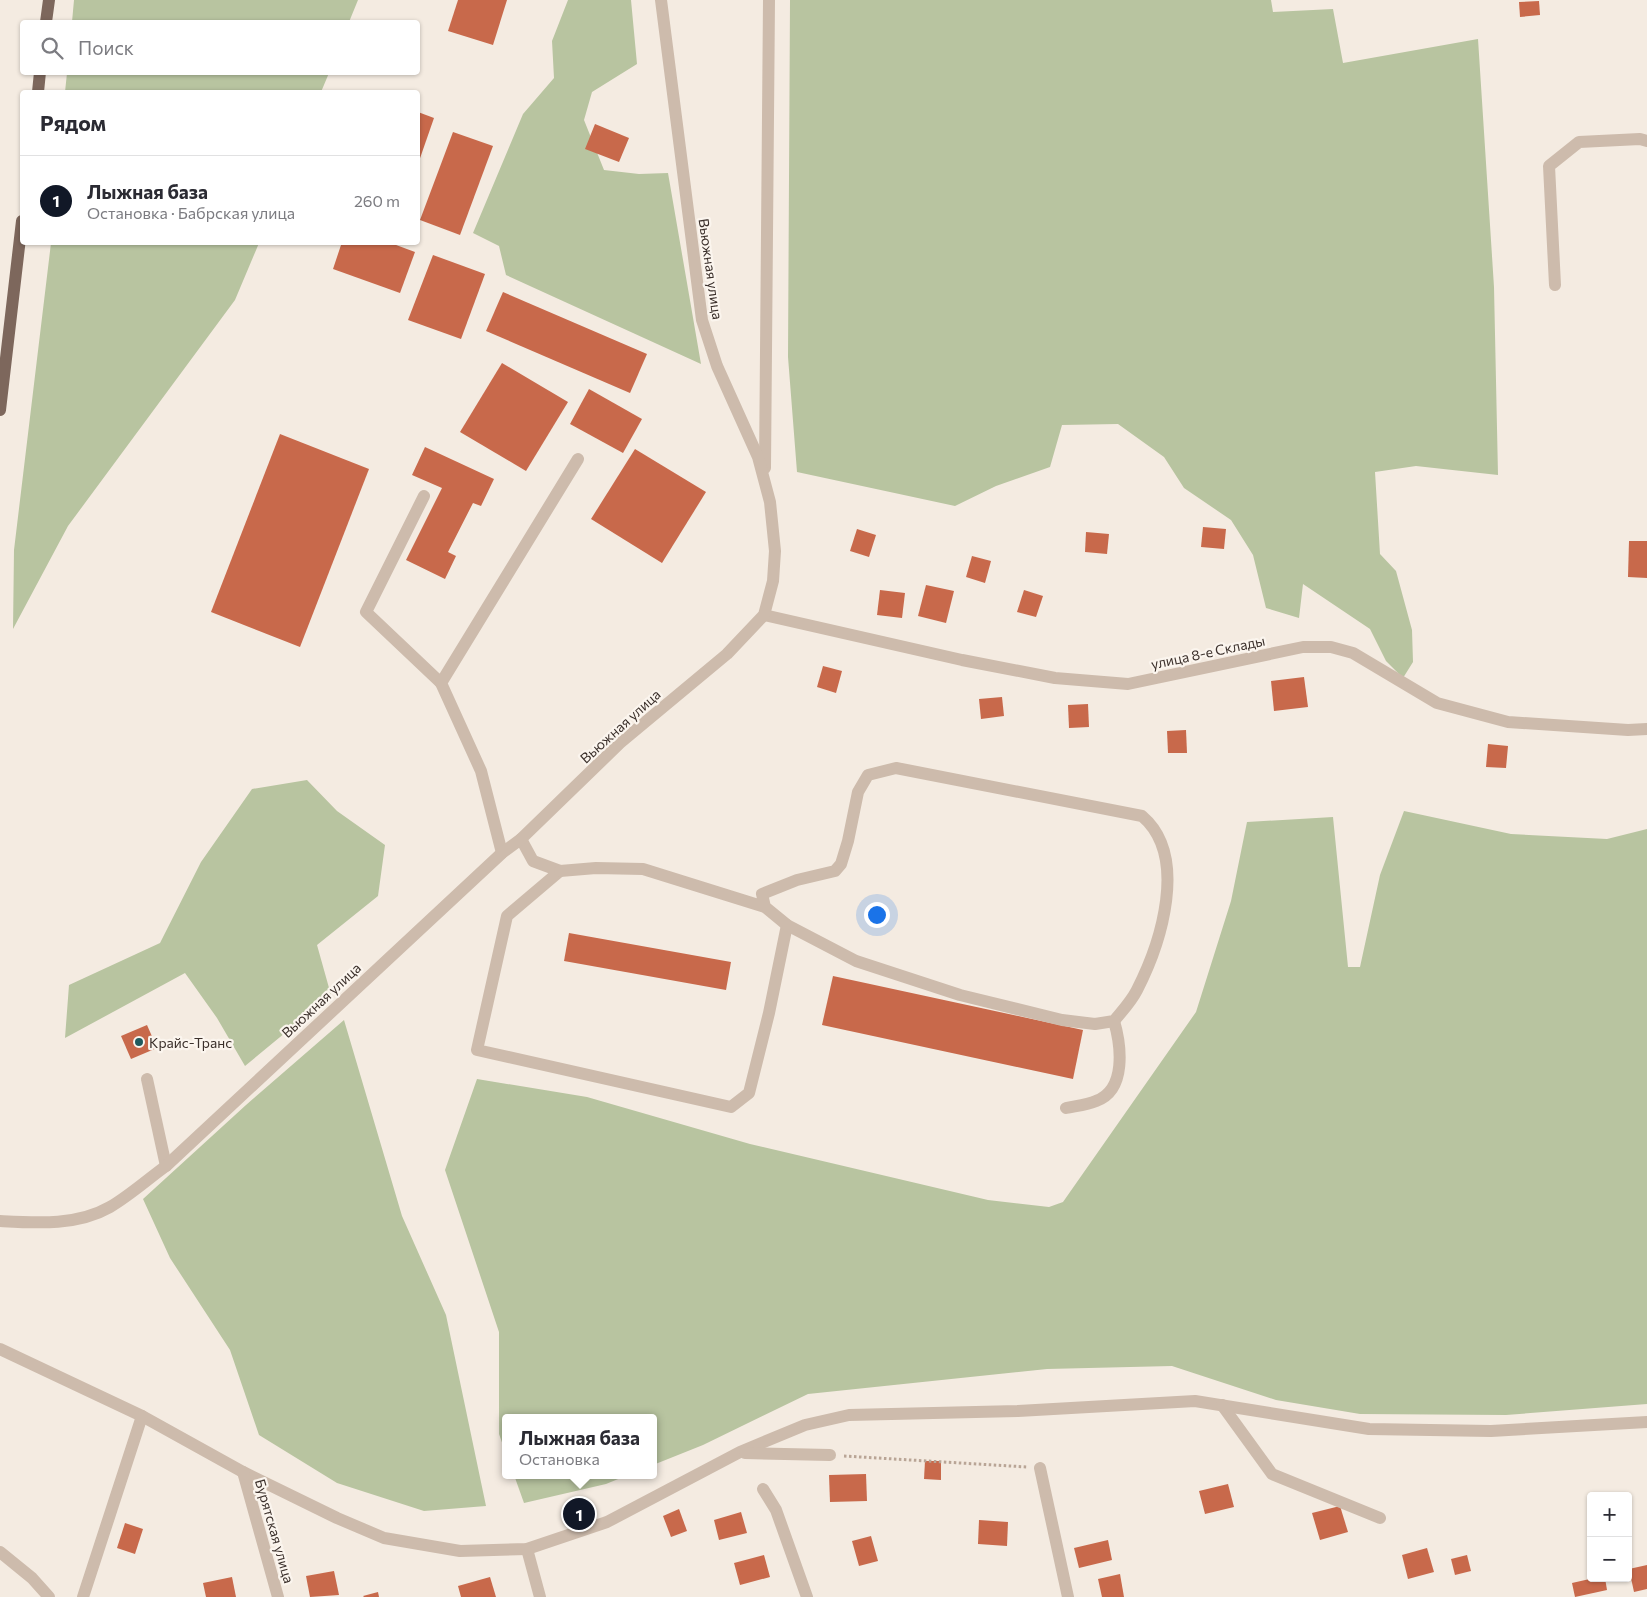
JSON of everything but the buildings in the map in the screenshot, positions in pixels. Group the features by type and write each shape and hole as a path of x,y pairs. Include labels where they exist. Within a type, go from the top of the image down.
{"main road":[{"path":"46,20 49,0"},
{"path":"38,90 40,75"},
{"path":"0,410 20,238"}],"street":[{"name":"Вьюжная улица","path":"0,1221 39,1223 76,1219 109,1208 166,1166 502,853 521,840 620,743 727,654 764,615 774,581 775,551 770,502 758,457 716,366 702,320 661,0"},
{"path":"765,486 769,0"},
{"path":"1555,285 1549,166 1579,142 1640,138 1647,141"},
{"path":"441,683 578,460"},
{"path":"424,496 366,612 441,683 481,771 502,853"},
{"name":"улица 8-е Склады","path":"764,615 962,660 1055,678 1128,684 1303,647 1331,647 1353,654 1437,703 1508,722 1628,730 1647,729"},
{"path":"521,840 533,861 560,871 596,868 643,869 765,907 787,925 856,962 960,995 1062,1020 1095,1024 1114,1021 1136,991 1154,952 1169,892 1164,849 1154,826 1142,816 896,768 868,775 858,792 841,864 835,871 797,880 762,894 765,907"},
{"path":"560,871 507,916 477,1050 731,1107 748,1093 787,925"},
{"path":"1066,1108 1098,1101 1115,1085 1120,1063 1119,1038 1114,1021"},
{"path":"147,1079 166,1166"},
{"path":"0,1349 142,1416 243,1472 384,1538 460,1551 527,1548 607,1522 740,1452 805,1425 849,1415 1018,1411 1195,1401 1386,1429 1491,1430 1647,1422"},
{"path":"1222,1405 1272,1474 1380,1518"},
{"path":"82,1597 142,1416"},
{"path":"740,1452 830,1455"},
{"path":"1040,1468 1068,1597"},
{"name":"Бурятская улица","path":"243,1472 278,1597"},
{"path":"763,1488 776,1510 807,1597"},
{"path":"527,1548 540,1597"},
{"path":"0,1552 32,1578 48,1597"}],"path":[{"path":"830,1455 1040,1468"}],"green space":[{"path":"74,0 358,0 350,20 72,20"},
{"path":"568,0 631,0 637,64 592,92 584,120 604,170 639,174 668,173 701,364 506,275 499,246 473,233 523,114 554,78 552,41"},
{"path":"790,0 1271,0 1273,12 1333,9 1343,63 1478,39 1494,287 1498,475 1416,466 1375,472 1380,554 1396,571 1412,630 1413,662 1403,678 1386,661 1370,629 1303,584 1299,618 1266,608 1253,555 1231,520 1184,488 1164,457 1118,424 1062,425 1050,467 996,486 955,506 797,472 788,357"},
{"path":"67,75 328,75 322,90 65,90"},
{"path":"51,245 258,245 235,300 68,526 13,629 14,550"},
{"path":"307,780 337,811 385,845 378,896 317,945 331,995 245,1066 217,1018 185,973 65,1038 69,985 160,943 201,862 252,789"},
{"path":"1404,811 1511,834 1607,839 1647,829 1647,1404 1506,1415 1360,1414 1276,1400 1172,1366 1047,1369 808,1394 703,1445 657,1463 657,1414 502,1414 502,1442 499,1434 499,1332 445,1170 477,1079 587,1097 750,1144 988,1200 1049,1207 1063,1202 1196,1012 1231,901 1247,822 1333,817 1348,967 1360,967 1380,875"},
{"path":"344,1020 402,1216 446,1315 486,1506 424,1511 337,1483 259,1435 230,1350 170,1258 143,1199 246,1105"},
{"path":"515,1479 618,1479 606,1484 524,1503"}],"place":[{"name":"Крайс-Транс","path":"139,1042"},
{"name":"Лыжная база","path":"579,1514"}]}
